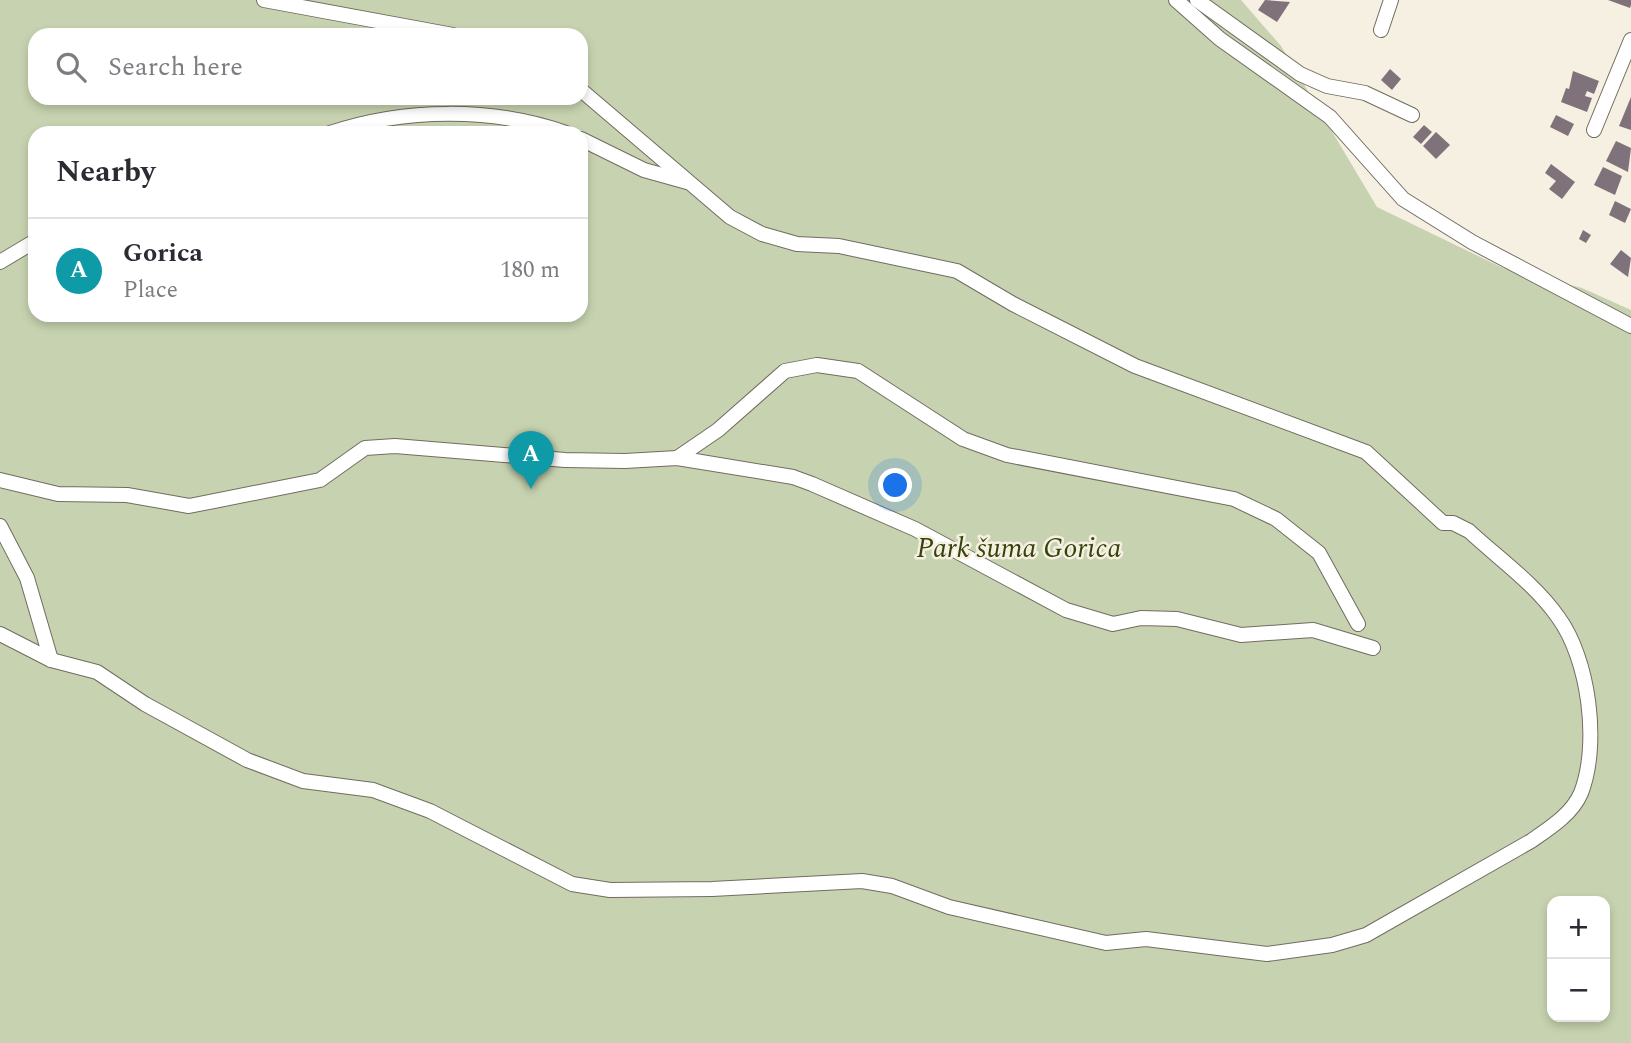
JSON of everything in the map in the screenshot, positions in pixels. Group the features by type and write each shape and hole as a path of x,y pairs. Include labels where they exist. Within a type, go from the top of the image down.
{"street":[{"path":"264,0 415,28"},
{"path":"1176,0 1220,39 1330,117 1403,199 1472,242 1631,326"},
{"path":"1197,0 1287,67 1327,86 1365,93 1412,116"},
{"path":"1381,30 1391,0"},
{"path":"1594,130 1631,40"},
{"path":"0,634 51,660 97,672 145,704 247,760 303,781 373,790 430,811 572,884 610,890 712,889 862,881 892,886 949,907 1106,943 1146,939 1267,954 1332,945 1366,935 1531,841 1554,826 1569,810 1580,793 1592,720 1571,638 1535,592 1469,531 1453,523 1443,523 1366,452 1135,366 1013,304 957,271 839,246 797,244 762,234 730,217 588,96"},
{"path":"358,126 389,118 478,115 515,117 544,126"},
{"path":"588,142 644,170 692,183"},
{"path":"0,262 28,245"},
{"path":"677,458 718,430 785,370 817,365 858,371 963,439 1007,455 1234,499 1276,519 1319,552 1358,624"},
{"path":"0,480 58,494 118,494 189,506 320,480 365,448 395,446 565,460 677,458 793,477 812,484 915,528 1066,610 1113,624 1142,618 1177,619 1241,635 1313,630 1373,648"},
{"path":"0,526 27,578 51,660"}],"green space":[{"name":"Park šuma Gorica","path":"0,0 1241,0 1281,46 1377,207 1503,268 1582,288 1631,310 1631,1043 0,1043"}],"building":[{"path":"1265,0 1290,2 1277,22 1258,10"},
{"path":"1608,0 1631,0 1631,5 1630,8"},
{"path":"1390,69 1401,79 1392,90 1381,80"},
{"path":"1573,71 1599,81 1594,94 1587,91 1585,96 1592,98 1587,112 1561,102 1566,88 1569,89"},
{"path":"1631,97 1631,130 1619,126"},
{"path":"1556,115 1574,124 1568,136 1550,127"},
{"path":"1424,125 1432,132 1421,144 1413,137"},
{"path":"1436,132 1450,145 1436,159 1423,146"},
{"path":"1616,141 1631,148 1628,172 1606,161"},
{"path":"1551,164 1575,182 1562,199 1549,189 1556,181 1545,173"},
{"path":"1603,167 1622,176 1615,195 1594,185"},
{"path":"1615,201 1631,209 1625,223 1609,215"},
{"path":"1583,230 1591,235 1586,243 1579,239"},
{"path":"1621,250 1631,258 1628,277 1610,264"}],"place":[{"name":"Gorica","path":"531,489"}]}
